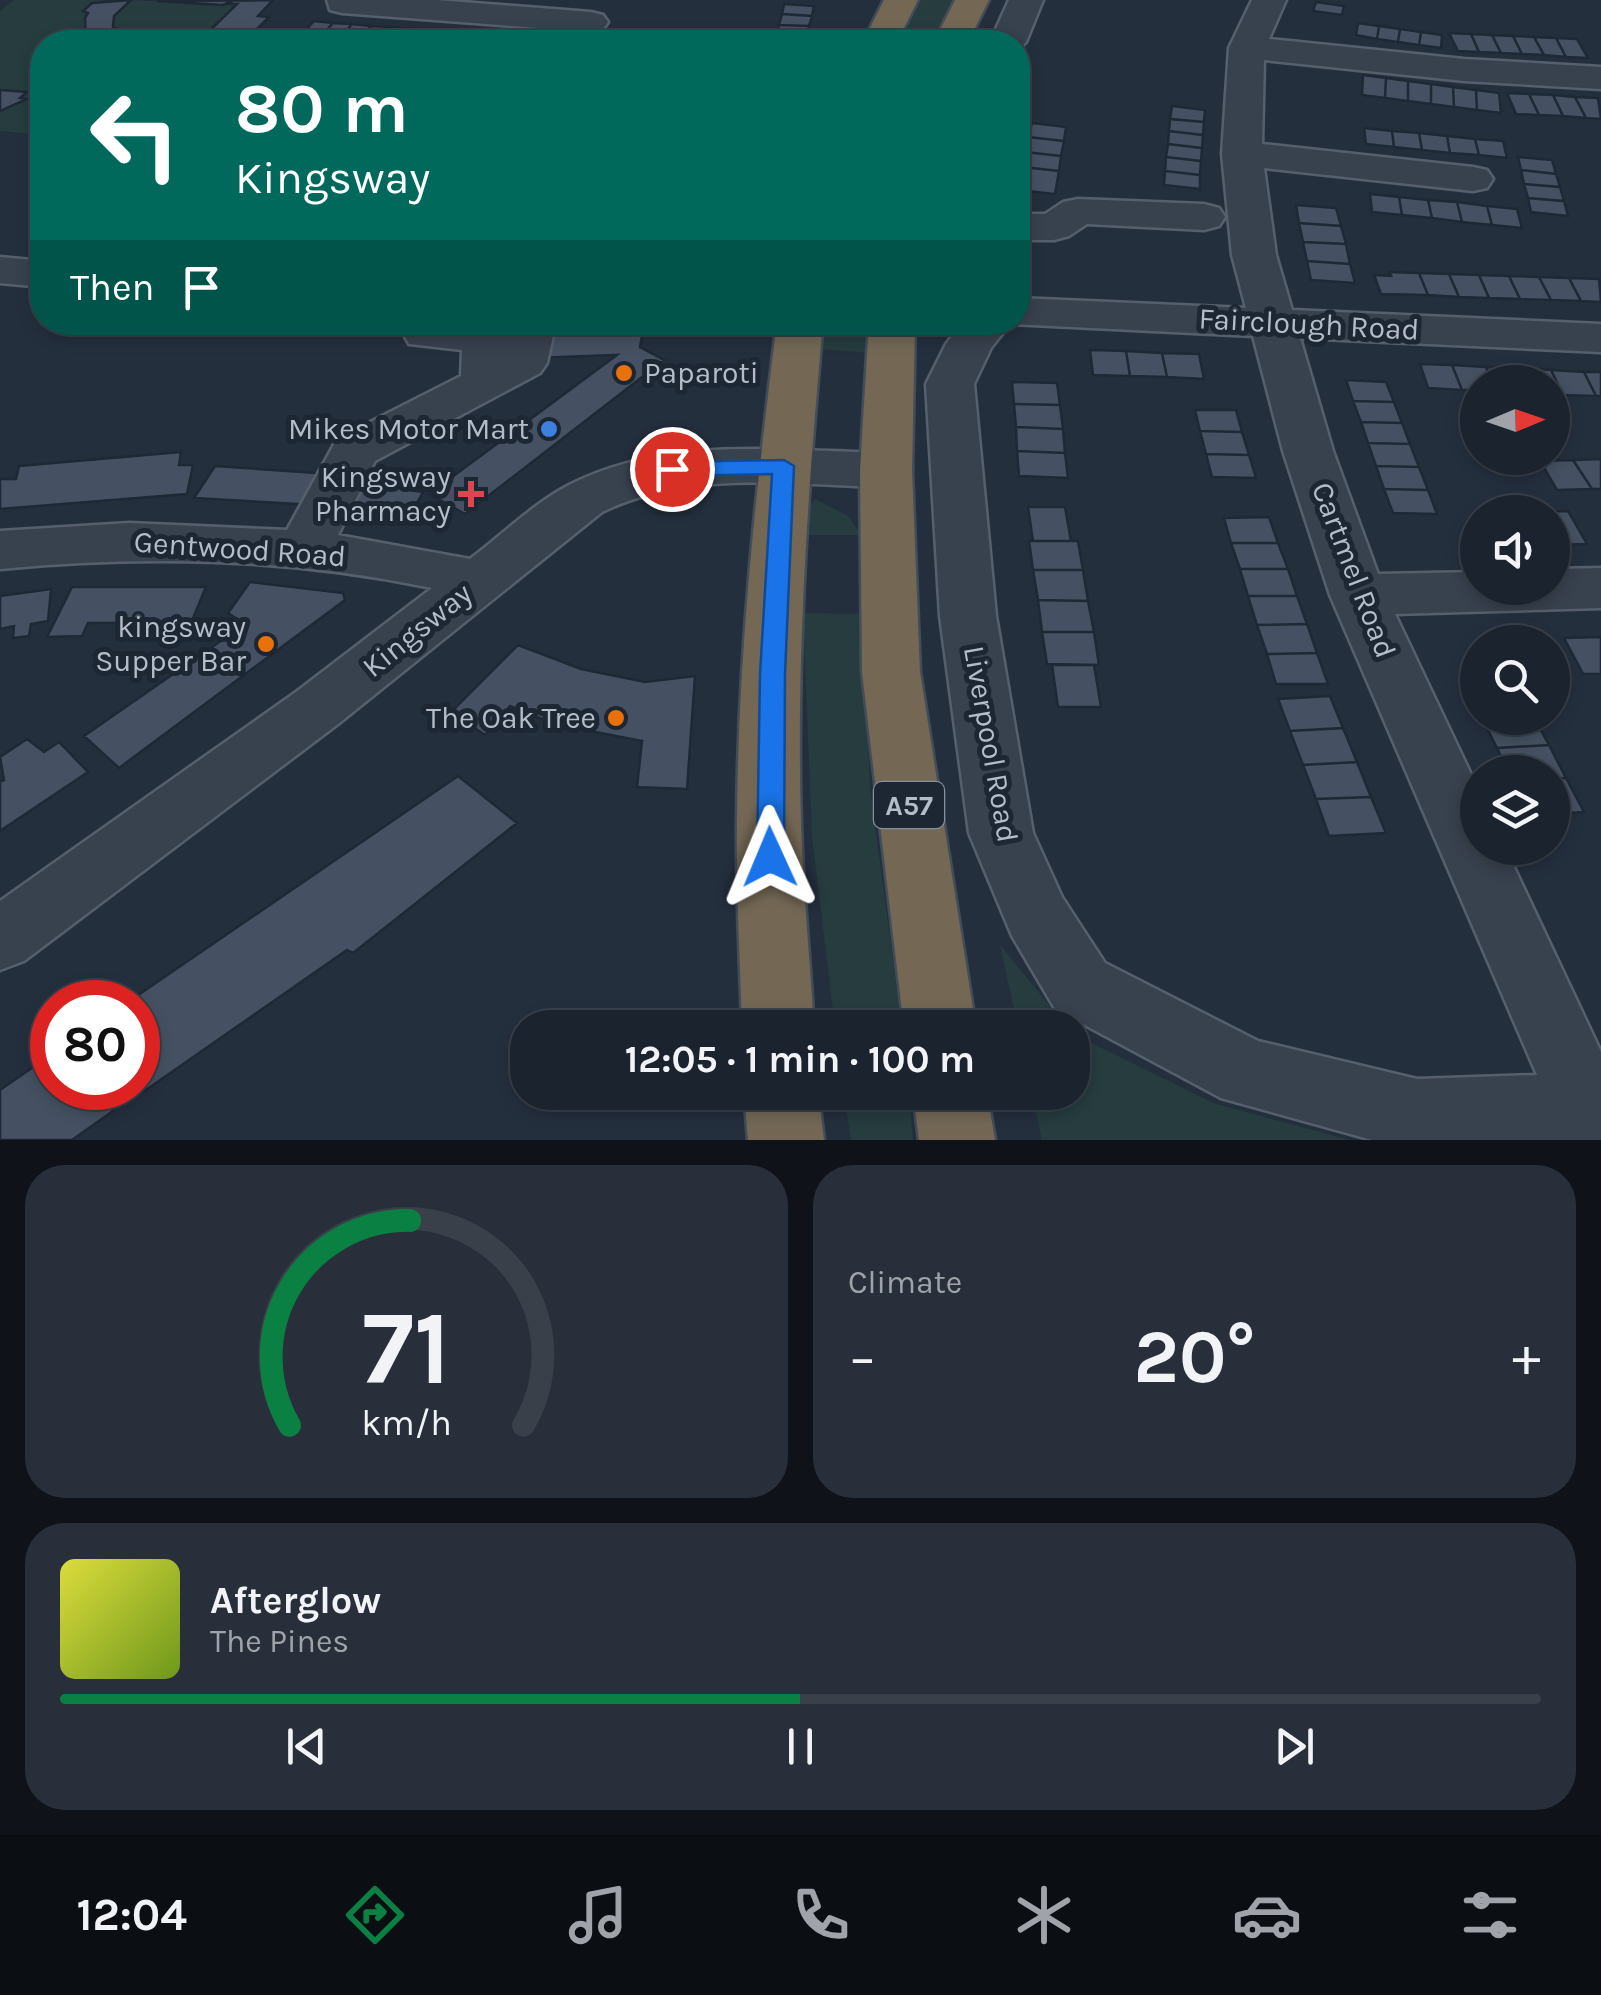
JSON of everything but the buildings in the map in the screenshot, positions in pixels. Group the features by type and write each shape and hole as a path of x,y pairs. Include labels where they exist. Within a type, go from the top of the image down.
{"highway":[{"path":"886,30 901,0"},
{"path":"957,30 972,0"},
{"path":"777,1010 769,823 784,466 799,335"},
{"name":"A57","path":"891,335 886,470 891,672 938,1010"},
{"path":"783,1110 786,1140"},
{"path":"953,1110 957,1140"}],"street":[{"path":"1013,30 1026,0"},
{"path":"342,3 591,22"},
{"path":"1258,24 1464,70 1601,78"},
{"name":"Cartmel Road","path":"1258,24 1242,154 1254,255 1308,451 1358,595 1597,1119"},
{"path":"1242,154 1472,179"},
{"path":"1030,227 1054,227 1078,212 1204,217"},
{"path":"0,270 30,273"},
{"name":"Fairclough Road","path":"1030,312 1601,338"},
{"path":"445,335 486,337 483,373"},
{"path":"304,549 355,451 522,363 530,335"},
{"name":"Liverpool Road","path":"977,335 950,384 968,616 1002,832 1036,914 1080,986 1247,1073 1418,1115 1597,1119"},
{"name":"Kingsway","path":"0,940 317,708 583,500 625,480 697,466 886,470"},
{"name":"Gentwood Road","path":"0,550 141,540 304,549 439,568 478,581"},
{"path":"1358,595 1601,588"}],"green space":[{"path":"14,0 104,0 84,11 88,13 87,30 30,30 30,134 0,131 0,11"},
{"path":"131,0 237,4 210,30 119,30 113,27 114,16"},
{"path":"919,0 956,0 942,30 903,30"},
{"path":"822,335 874,335 872,353 820,349"},
{"path":"815,499 848,516 861,535 805,535 805,505 811,505"},
{"path":"803,613 864,614 870,788 900,1010 833,1010 812,837"},
{"path":"1000,945 1053,1010 1014,1010"},
{"path":"1090,1042 1213,1103 1350,1140 1042,1140 1036,1110 1090,1110"},
{"path":"847,1110 910,1110 913,1140 851,1140"}],"place":[{"name":"Paparoti","path":"624,373"},
{"name":"Mikes Motor Mart","path":"549,429"},
{"name":"Kingsway Pharmacy","path":"471,494"},
{"name":"kingsway Supper Bar","path":"266,644"},
{"name":"The Oak Tree","path":"616,718"}],"route":[{"path":"672,469 784,466 772,674 770,857"}]}
